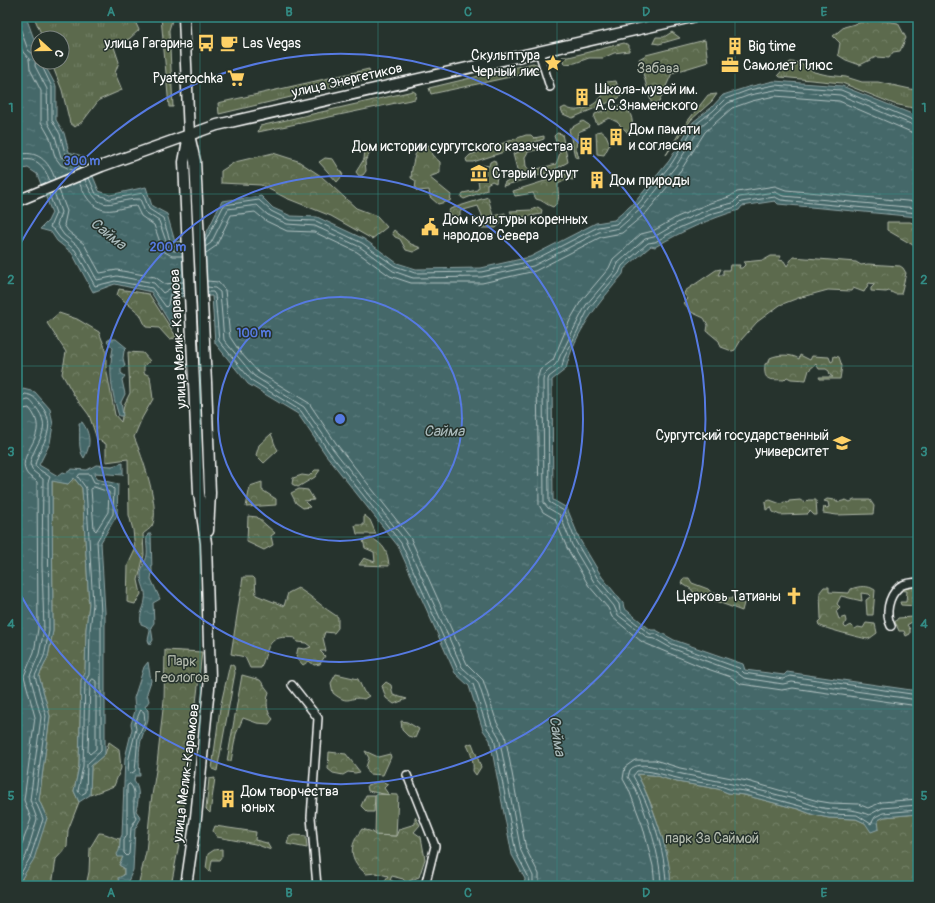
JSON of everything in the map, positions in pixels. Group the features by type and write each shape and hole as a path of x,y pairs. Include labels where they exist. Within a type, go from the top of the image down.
{"main road":[{"path":"184,17 189,135"},
{"name":"улица Энергетиков","path":"19,200 102,166 217,125 692,17"},
{"name":"улица Мелик-Карамова","path":"186,886 196,817 210,678 206,543 200,493 194,380 189,135"},
{"name":"улица Мелик-Карамова","path":"190,162 206,382 210,492 206,543"}],"street":[{"path":"540,52 550,88"},
{"path":"891,626 887,619 890,602 895,593 900,587 907,583 918,582"},
{"path":"292,685 318,718 311,817 317,886"},
{"path":"407,776 435,846 424,886"}],"green space":[{"path":"34,17 133,17 139,30 129,39 113,44 119,62 115,73 122,90 99,100 83,121 75,127 70,123 62,90 54,70 70,70 70,30 40,30"},
{"path":"161,17 173,17 169,30 173,107 169,107"},
{"path":"873,19 898,23 906,38 900,51 893,52 889,58 876,57 860,65 846,60 838,55 840,43 833,36 844,27"},
{"path":"672,32 680,38 659,44 653,43 656,37 664,37"},
{"name":"Забава","path":"705,40 708,62 672,73 659,102 652,105 639,59 646,55"},
{"path":"624,43 629,45 629,51 614,53 603,58 589,58 575,63 564,64 562,57 569,57"},
{"path":"790,62 801,63 814,72 827,75 846,77 862,82 878,82 915,90 918,94 918,109 894,104 842,83 780,77 778,75"},
{"path":"533,63 539,65 538,71 431,94 429,88"},
{"path":"369,69 370,75 367,79 219,114 218,103"},
{"path":"616,81 621,96 619,98 572,118 563,114 561,109 565,107 581,110 596,103 603,95 601,88 607,82"},
{"path":"413,91 416,93 415,99 258,132 260,126"},
{"path":"717,94 712,101 691,120 666,155 683,127 708,95"},
{"path":"623,105 629,111 632,118 632,131 630,135 617,122 609,118 597,124 594,118 595,114 615,106"},
{"path":"583,121 589,125 588,128 578,132 576,148 579,158 575,157 569,129"},
{"path":"601,131 606,135 610,144 604,155 597,154 596,132"},
{"path":"557,133 562,134 568,162 550,172 503,186 505,182 517,176 518,173 513,154 544,145 544,148 528,152 525,157 526,166 530,171 556,164 560,153 554,136"},
{"path":"526,135 531,135 534,138 544,136 544,139 473,162 467,162 466,159 470,155"},
{"path":"422,143 430,146 432,155 440,162 440,173 429,177 451,195 450,201 438,204 430,197 429,190 417,191 415,189 416,181 411,178 412,169 415,155"},
{"path":"369,147 372,150 365,161 366,171 363,175 359,176 356,172 364,159 365,149"},
{"path":"273,153 298,161 321,176 356,208 377,216 387,227 372,239 331,216 286,198 261,185 221,183 221,171 235,162"},
{"path":"325,158 333,159 343,175 337,182 319,162"},
{"path":"494,160 496,163 496,183 492,181 487,184 487,190 464,199 461,197 463,193 477,190 479,187 476,166 489,166 490,162"},
{"path":"570,173 574,174 573,180 568,179 558,184 558,199 553,207 541,200 536,199 533,193 515,196 513,191"},
{"path":"488,197 493,216 505,213 507,217 496,228 479,228 482,215 478,206 460,211 460,218 448,213 450,209"},
{"path":"538,207 542,210 541,214 514,219 510,211 531,210"},
{"path":"887,222 910,222 918,225 918,248 887,230"},
{"path":"394,230 411,244 421,248 413,252 406,250 400,239 395,237 392,233"},
{"path":"771,256 781,256 779,260 784,261 787,266 793,257 856,262 861,265 900,266 906,273 901,294 895,294 889,291 871,291 871,288 875,284 869,283 864,292 853,288 851,291 828,290 798,298 780,305 757,322 741,340 735,350 732,351 721,347 719,341 707,331 708,325 704,318 691,312 684,303 688,299 684,294 685,291 716,270 721,269 718,275 723,275 723,270 729,270 730,265 740,265 739,268 742,268 745,265 744,262 764,260"},
{"path":"119,289 149,294 177,338 169,339 159,328 146,327 140,314 117,295"},
{"path":"59,313 77,319 99,332 106,350 106,367 115,415 121,422 124,405 130,393 128,352 143,353 150,361 144,366 144,373 150,376 153,399 142,418 134,437 149,482 154,507 154,518 152,526 143,534 144,555 138,580 141,594 135,604 127,602 128,565 135,550 133,530 129,515 128,459 106,462 106,444 97,439 89,415 74,395 62,374 66,352 47,323"},
{"path":"785,355 793,356 799,359 800,355 810,360 812,356 829,357 831,362 833,361 834,356 839,357 842,366 840,379 820,379 819,377 833,377 830,375 829,371 826,369 819,369 816,364 809,370 806,380 791,379 787,377 784,380 772,380 765,374 765,364 769,362 770,358"},
{"path":"271,434 278,450 264,463 256,455 259,445"},
{"path":"315,470 320,470 315,477 298,487 292,484 293,478 302,475 309,476"},
{"path":"74,478 82,488 89,604 86,629 85,674 81,680 79,766 74,791 79,802 68,830 67,847 56,859 52,886 19,886 47,818 39,800 50,716 39,676 48,657 53,631 52,480 68,484"},
{"path":"262,482 262,490 276,499 276,505 246,507 250,486"},
{"path":"299,489 308,490 314,500 304,501 310,507 303,508 296,503 291,493"},
{"path":"827,499 839,502 846,500 850,502 854,500 870,500 874,506 873,514 837,515 823,513 824,506 826,508 829,507 828,502 824,501"},
{"path":"770,500 781,504 784,502 788,503 789,501 800,500 805,503 808,500 816,500 817,515 814,515 810,511 807,514 780,515 773,512 771,507 766,510 765,502"},
{"path":"364,515 370,520 376,534 357,534 355,525 364,525"},
{"path":"248,516 257,517 275,533 271,536 273,545 264,550 247,542"},
{"path":"371,538 379,543 384,549 388,557 389,566 359,565 364,558 375,562 374,552 365,548 363,540"},
{"path":"243,577 253,577 255,579 256,595 284,606 288,593 298,588 338,617 338,628 334,633 325,632 323,638 326,651 320,651 325,656 320,664 314,665 309,661 303,665 296,657 298,648 305,649 311,647 306,643 297,642 295,638 286,637 274,640 268,648 261,668 250,668 245,657 231,654"},
{"path":"684,578 689,578 692,583 708,589 712,593 724,595 726,598 734,598 737,602 744,603 742,611 694,593 691,589 681,583"},
{"path":"918,585 918,596 913,596 912,602 917,606 901,605 900,602 906,602 907,591 898,590 903,587"},
{"path":"863,586 875,590 873,615 867,615 866,600 871,596 869,594 861,593 862,601 841,596 837,604 840,607 836,611 839,619 845,617 846,621 844,626 846,628 851,625 855,629 858,627 863,628 866,623 875,624 877,633 868,639 835,631 819,625 818,622 821,619 820,592 824,587 829,587 829,592 849,593 851,589"},
{"path":"917,613 918,624 912,622 907,625 910,629 910,634 906,636 904,631 899,631 895,622 898,618 913,617"},
{"name":"Парк Геологов","path":"165,650 202,652 180,839 171,886 138,886 146,852 151,802 157,764 164,700"},
{"path":"230,664 234,666 235,673 217,771 212,769 220,708"},
{"path":"336,674 358,679 364,692 369,696 364,699 355,698 346,700 333,693 331,683"},
{"path":"242,675 260,680 269,692 267,706 273,719 269,724 257,723 243,718 236,734 231,761 227,761"},
{"path":"386,682 391,685 393,695 407,699 394,704 386,698 382,686"},
{"path":"401,721 407,722 419,729 415,738 408,736 402,730"},
{"path":"109,742 119,749 121,768 114,786 90,795 91,766 105,754"},
{"path":"472,743 481,767 476,775 473,771 472,758 467,745"},
{"path":"365,751 378,757 390,754 391,757 383,775 369,774 366,767 369,758"},
{"path":"329,752 346,754 360,772 348,772 343,775 333,773 328,769"},
{"name":"парк За Саймой","path":"636,774 653,775 677,782 718,789 728,793 744,795 829,818 856,819 865,823 877,824 878,820 884,817 918,814 918,886 670,886 668,862 659,828 648,796"},
{"path":"215,778 210,813 206,809 209,779"},
{"path":"381,781 388,784 384,788 389,795 368,791 367,785"},
{"path":"376,794 398,795 396,836 375,835"},
{"path":"366,795 375,795 374,812 367,812 361,806"},
{"path":"415,817 420,825 414,832 421,837 425,859 419,877 409,881 418,883 417,886 410,886 403,879 392,876 390,880 404,886 386,886 384,882 388,876 376,873 366,874 356,863 352,853 354,842 362,829 373,832 375,835 396,836 399,829 415,824"},
{"path":"215,826 256,832 255,840 267,843 271,850 255,844 217,837 213,831"},
{"path":"99,833 120,839 120,850 123,857 119,865 124,868 124,875 116,886 90,886 87,881 90,848"},
{"path":"294,835 306,836 307,848 287,844 289,837"},
{"path":"222,849 222,856 219,860 212,860 210,872 206,868 208,854 214,850"}],"water":[{"name":"Сайма","path":"17,17 26,17 31,30 30,70 47,70 56,86 56,120 64,133 69,152 85,157 99,191 110,195 146,187 152,206 167,214 175,242 204,238 222,201 261,196 273,208 291,216 317,217 364,239 397,263 416,269 481,268 530,257 596,223 614,220 635,202 669,161 693,122 711,108 723,95 748,87 774,81 842,86 912,114 918,119 918,217 778,204 775,201 742,206 739,210 696,226 655,247 651,246 624,269 623,274 581,330 570,355 566,369 552,380 553,500 567,508 580,540 602,577 623,603 624,608 651,630 656,630 674,640 743,664 745,670 784,675 787,672 918,691 918,814 884,817 878,820 879,829 871,832 865,823 856,819 829,818 814,815 798,809 744,795 677,782 653,775 637,774 648,797 660,829 668,861 670,886 524,886 525,879 512,855 490,740 483,730 469,686 455,673 398,546 326,455 298,414 248,384 215,343 212,296 172,297 173,328 151,292 115,284 93,292 72,253 57,241 51,232 40,229 48,221 52,213 37,174 28,168 17,170"},
{"path":"110,339 116,339 127,348 124,351 123,358 125,366 121,369 121,373 125,376 122,380 125,394 121,402 123,416 119,416 114,400 111,374 113,348 107,341"},
{"path":"23,389 35,392 50,409 53,425 50,443 39,465 58,476 63,472 66,473 72,469 87,470 96,465 112,466 123,463 123,475 95,473 96,479 118,484 117,515 101,542 105,612 105,754 91,766 90,795 79,802 74,791 79,766 81,680 85,674 86,629 89,604 82,488 74,478 68,484 52,481 53,631 48,657 39,676 50,716 39,800 47,818 34,859 17,886 17,397"},
{"path":"82,422 87,431 89,440 88,449 84,458 80,446 79,423"},
{"path":"148,534 151,534 151,579 160,599 153,603 154,623 151,627 153,640 150,645 148,640 150,631 146,626 141,624 141,614 145,591 141,579 141,573 147,555"},
{"path":"148,662 151,681 147,693 149,701 145,707 148,710 148,718 140,746 140,776 135,776 134,781 138,788 136,811 141,818 135,829 133,870 126,886 116,886 119,884 118,878 124,875 124,868 119,865 123,857 118,857 117,854 122,835 125,758 132,729 131,724 135,711 134,698 144,667"}],"place":[{"name":"улица Гагарина","path":"206,43"},
{"name":"Las Vegas","path":"229,43"},
{"name":"Big time","path":"735,46"},
{"name":"Скульптура Черный лис","path":"553,63"},
{"name":"Самолет Плюс","path":"730,65"},
{"name":"Pyaterochka","path":"236,78"},
{"name":"Школа-музей им. А.С.Знаменского","path":"582,97"},
{"name":"Дом памяти и согласия","path":"616,137"},
{"name":"Дом истории сургутского казачества","path":"586,146"},
{"name":"Старый Сургут","path":"479,173"},
{"name":"Дом природы","path":"597,180"},
{"name":"Дом культуры коренных народов Севера","path":"430,227"},
{"name":"Сургутский государственный университет","path":"842,443"},
{"name":"Церковь Татианы","path":"794,596"},
{"name":"Дом творчества юных","path":"228,799"}]}
